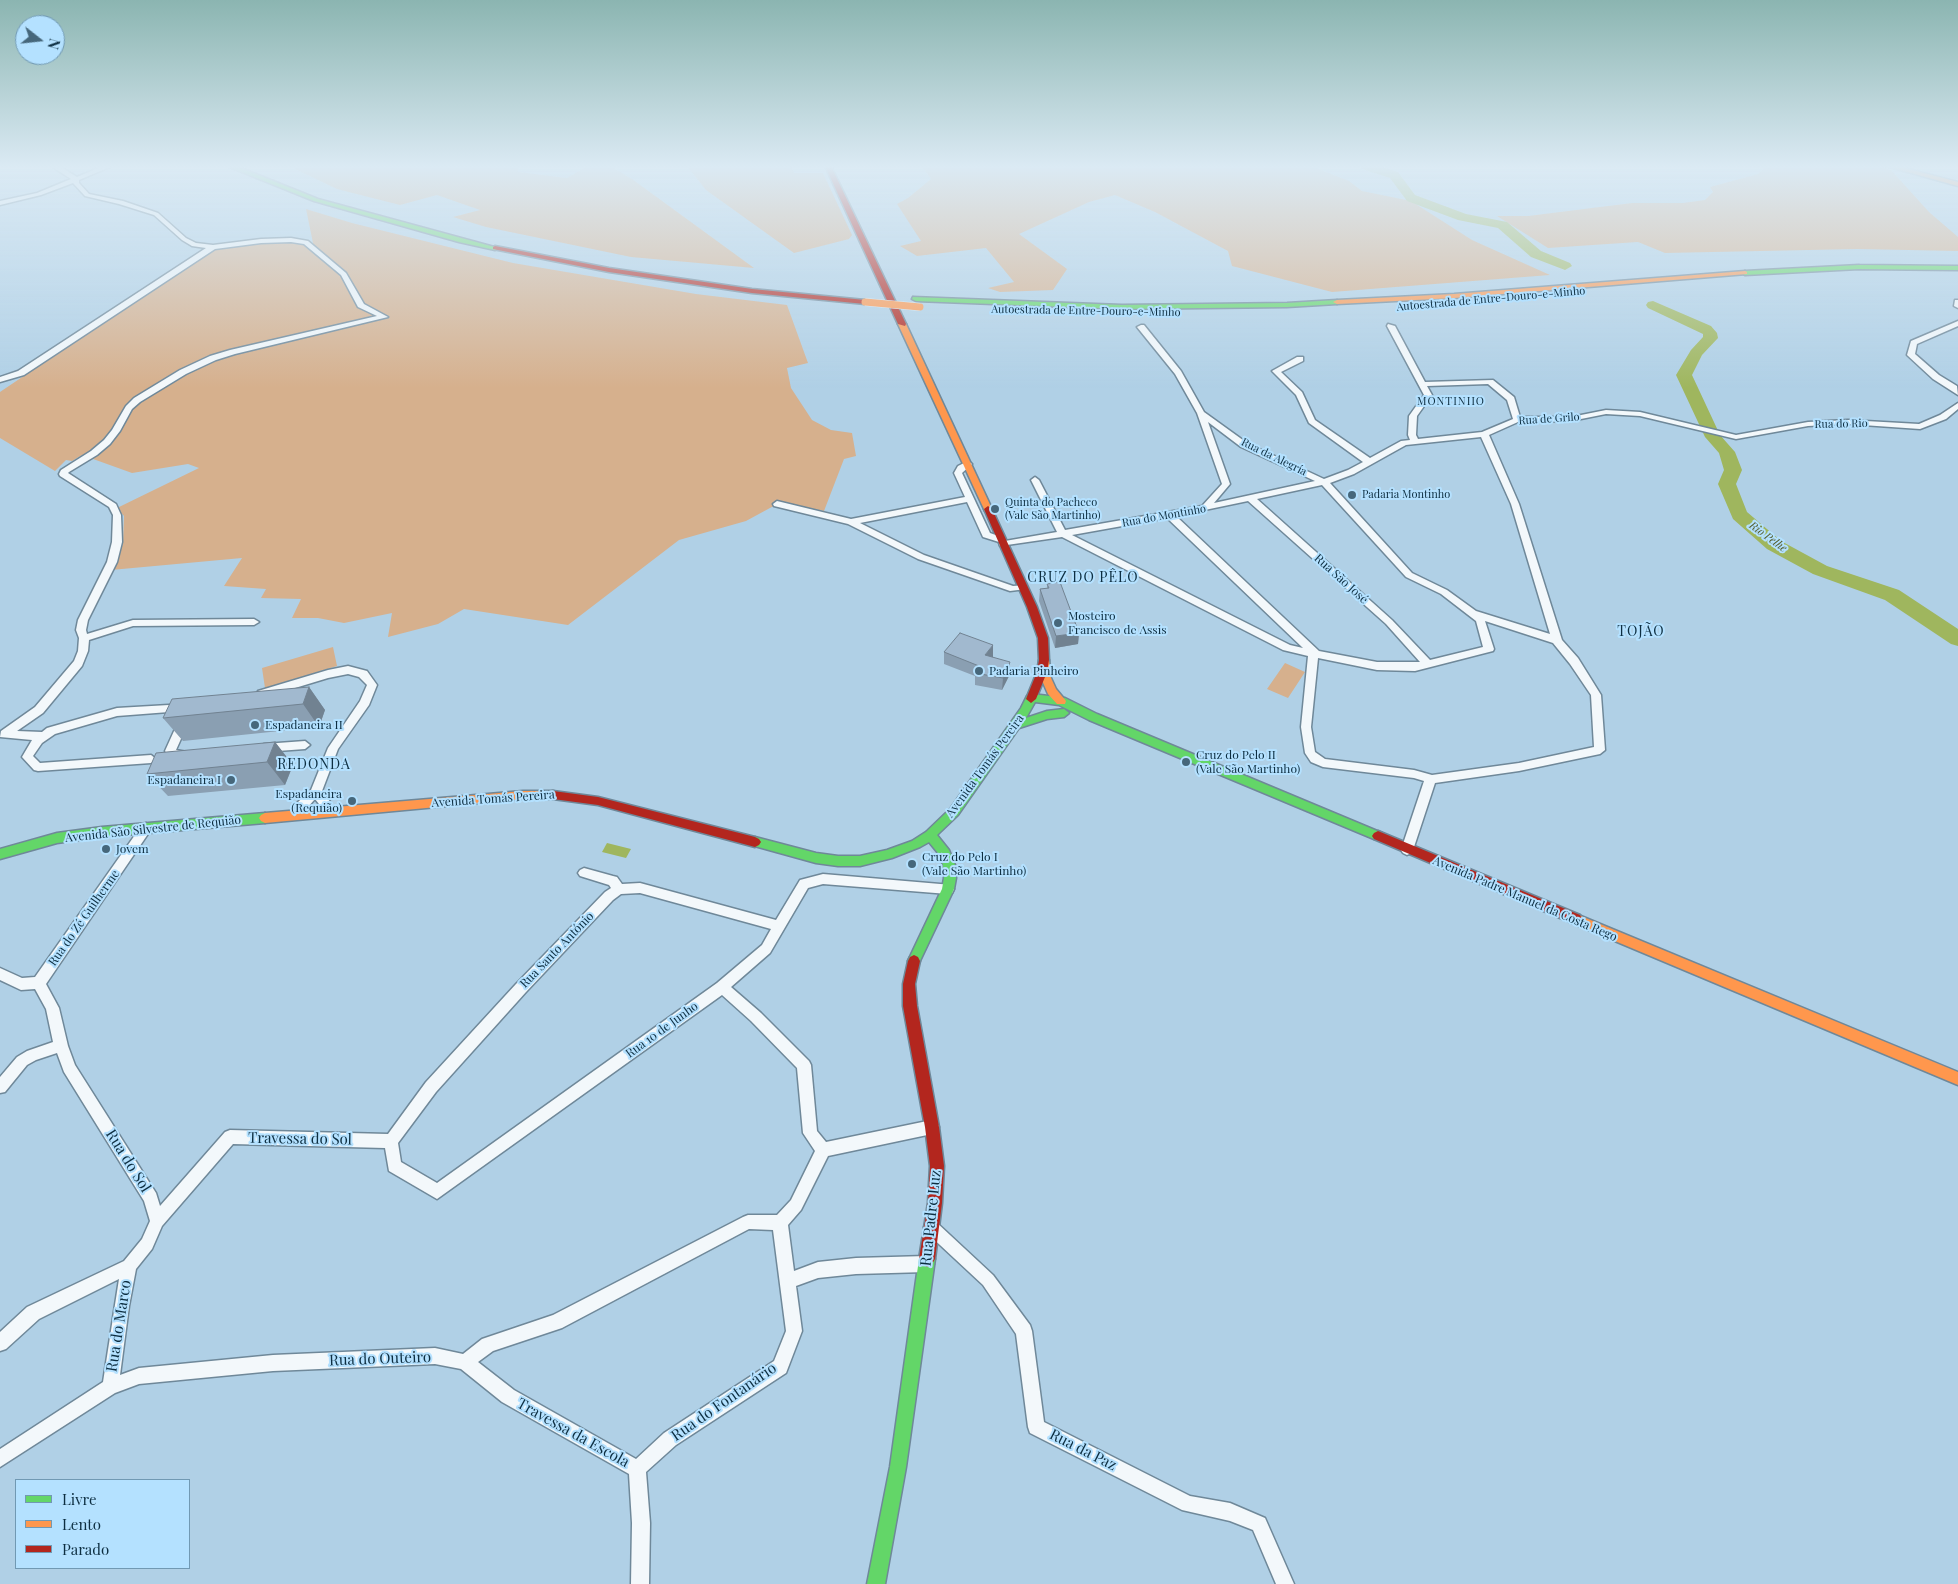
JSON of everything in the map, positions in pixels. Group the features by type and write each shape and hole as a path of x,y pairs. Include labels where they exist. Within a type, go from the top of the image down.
{"main road":[{"name":"Autoestrada de Entre-Douro-e-Minho","path":"457,240 610,270 752,291 918,303 1122,314 1291,313 1460,303 1625,288 1790,277 1958,276"},
{"name":"Autoestrada de Entre-Douro-e-Minho","path":"497,240 618,264 864,298"},
{"name":"Avenida Tomás Pereira","path":"303,815 523,795 570,796 598,801 816,858 860,861 888,856 916,844 930,835 954,812 1016,725 1032,698 1042,672 1044,660 1043,638 1023,587 968,464 862,240"},
{"name":"Autoestrada de Entre-Douro-e-Minho","path":"918,303 1122,307 1286,305 1454,296 1783,270 1958,268"},
{"name":"Avenida Padre Manuel da Costa Rego","path":"1044,660 1046,678 1063,707"},
{"name":"Avenida Padre Manuel da Costa Rego","path":"1032,698 1093,717 1958,1079"},
{"path":"1016,725 1047,715 1063,707"},
{"name":"Avenida São Silvestre de Requião","path":"0,854 57,838 146,828 303,815"},
{"name":"Rua Padre Luz","path":"876,1584 898,1468 935,1203 937,1166 932,1127 910,1006 909,984 913,963 948,890 949,865 943,850 930,835"}],"street":[{"path":"3,736 39,710 78,664 83,651 84,638 81,630 83,620 112,562 116,548 117,515 113,506 63,474 65,470 94,453 107,442 116,431 129,408 137,400 183,372 213,358 233,352 384,317 361,305 340,270 326,257 302,241 252,241 213,247 189,243 185,240"},
{"path":"0,380 21,373 213,247"},
{"path":"1958,322 1914,343 1911,355 1936,377 1954,388 1958,394"},
{"path":"1391,326 1428,395 1413,416 1412,434 1415,442"},
{"path":"1141,327 1178,373 1201,413 1226,484 1204,508"},
{"path":"1300,359 1276,371 1299,394 1312,421 1369,462"},
{"path":"1422,384 1490,382 1511,399 1517,420"},
{"name":"Rua do Rio","path":"1694,428 1736,437 1808,424 1848,422 1920,427 1943,417 1958,405"},
{"name":"Rua de Grilo","path":"1324,482 1351,472 1404,443 1484,434 1517,420 1571,420 1606,412 1640,414 1694,428"},
{"name":"Rua da Alegría","path":"1201,413 1244,445 1324,482"},
{"path":"1315,654 1306,727 1310,754 1323,763 1414,774 1432,779 1519,767 1600,750 1596,695 1574,661 1557,641 1514,504 1484,434"},
{"path":"968,464 961,468 958,473 969,499 986,535 1002,542"},
{"path":"1035,480 1062,533 1287,648 1377,666 1415,667 1489,649 1480,618 1444,592 1409,575 1324,482"},
{"name":"Rua do Montinho","path":"1002,542 1169,515 1324,482"},
{"path":"851,522 969,499"},
{"name":"Rua São José","path":"1250,499 1389,622 1428,664"},
{"path":"777,504 851,522 921,557 1013,589 1023,587"},
{"path":"1169,515 1315,654"},
{"path":"1474,614 1557,641"},
{"path":"84,638 133,623 254,622"},
{"path":"250,697 341,671 355,671 363,674 372,685 370,692 333,748 316,792 302,805 303,815"},
{"path":"151,759 38,768 27,757 38,740 51,731 117,712 191,706 170,751 174,756 193,754"},
{"path":"3,736 44,736"},
{"path":"249,750 305,745"},
{"path":"1408,850 1428,784 1432,779"},
{"path":"316,792 325,803 322,813"},
{"name":"Rua do Zé Guilherme","path":"39,983 146,828"},
{"path":"584,873 613,881 619,889 640,888 779,926"},
{"name":"Rua 10 de Junho","path":"390,1141 394,1166 437,1192 722,987 766,949 804,884 823,879 948,890"},
{"name":"Rua Santo António","path":"390,1141 431,1087 608,896 619,889"},
{"path":"0,974 21,984 39,983"},
{"name":"Rua do Sol","path":"39,983 52,1008 61,1046 69,1068 151,1198 157,1221"},
{"path":"722,987 756,1017 804,1065 810,1133 824,1150"},
{"path":"0,1087 22,1061 32,1055 61,1046"},
{"path":"824,1150 932,1127"},
{"name":"Travessa do Sol","path":"157,1221 230,1137 390,1141"},
{"path":"465,1362 488,1345 556,1322 748,1222 780,1223 796,1205 824,1150"},
{"path":"0,1343 33,1314 129,1266 147,1244 157,1221"},
{"name":"Rua do Fontanário","path":"637,1469 670,1439 780,1367 794,1330 780,1223"},
{"name":"Rua da Paz","path":"931,1227 988,1280 1024,1331 1036,1427 1188,1504 1230,1512 1260,1524 1285,1584"},
{"path":"788,1281 818,1270 856,1266 926,1264"},
{"name":"Rua do Marco","path":"110,1387 120,1306 129,1266"},
{"name":"Rua do Outeiro","path":"0,1459 110,1387 139,1376 273,1363 435,1356 465,1362"},
{"name":"Travessa da Escola","path":"465,1362 508,1396 637,1469 641,1523 640,1584"}],"shaded area":[{"path":"312,240 420,240 513,263 696,294 787,305 808,363 787,368 791,388 812,420 831,430 852,433 856,456 844,459 824,511 781,502 746,521 679,540 568,625 464,609 438,624 388,637 392,613 344,623 318,618 292,618 301,599 261,598 266,589 224,586 242,558 111,570 123,544 124,516 117,508 199,468 188,464 132,473 82,455 72,461 66,460 55,471 0,438 0,392 209,251 249,243 313,243"},
{"path":"548,240 716,240 754,268 631,257"},
{"path":"776,240 845,240 794,253"},
{"path":"1027,240 1067,269 1053,290 1000,292 988,288 1014,282 986,248 917,256 900,246 921,241"},
{"path":"1207,240 1472,240 1550,275 1332,292 1232,266 1228,251"},
{"path":"1535,240 1958,240 1958,251 1857,249 1665,253 1638,242 1548,248"},
{"path":"333,647 337,666 265,688 262,668"},
{"path":"1285,663 1305,672 1288,698 1267,689"},
{"path":"607,843 631,849 626,858 602,852"}],"building":[{"name":"Mosteiro Francisco de Assis","path":"1060,582 1079,633 1056,636 1040,589 1049,588 1047,584"},
{"path":"960,633 993,645 985,655 1010,662 1003,678 975,673 979,666 944,652"},
{"path":"309,687 303,704 163,718 172,699"},
{"path":"275,742 267,762 147,774 156,753"}],"waterway":[{"name":"Rio Pelhe","path":"1519,240 1536,254 1565,266"},
{"name":"Rio Pelhe","path":"1653,305 1706,329 1710,333 1711,338 1696,353 1684,375 1713,437 1727,452 1733,470 1727,484 1739,515 1774,545 1820,570 1892,595 1958,639"}],"traffic: fast":[{"path":"457,240 495,248"},
{"path":"1745,273 1859,267 1958,268"},
{"path":"916,299 1122,307 1287,305 1337,302"},
{"path":"1032,698 1061,701 1093,717 1378,836"},
{"path":"755,842 816,858 838,861 860,861 888,855 916,844 930,835 954,812 1026,710 1031,699"},
{"path":"1016,725 1047,715 1064,713"},
{"path":"0,854 57,838 102,832 265,818"},
{"path":"914,961 948,889 950,878 949,865 943,850 930,835"},
{"path":"876,1584 898,1467 927,1259"}],"traffic: slow":[{"path":"1337,302 1454,296 1745,273"},
{"path":"865,302 920,307"},
{"path":"902,324 988,509"},
{"path":"1044,660 1046,678 1052,691 1061,701"},
{"path":"265,818 523,795 553,795"},
{"path":"1576,919 1958,1079"}],"traffic: jam":[{"path":"863,240 902,324"},
{"path":"495,248 609,270 752,291 865,302"},
{"path":"988,509 1032,607 1043,638 1044,660 1042,672 1031,699"},
{"path":"553,795 598,801 755,842"},
{"path":"1378,836 1576,919"},
{"path":"914,961 909,984 910,1006 932,1127 937,1166 935,1203 927,1259"}],"place":[{"name":"Padaria Montinho","path":"1352,495"},
{"name":"Quinta do Pacheco (Vale São Martinho)","path":"995,509"},
{"name":"Mosteiro Francisco de Assis","path":"1058,623"},
{"name":"Padaria Pinheiro","path":"979,671"},
{"name":"Espadaneira II","path":"255,725"},
{"name":"Cruz do Pelo II (Vale São Martinho)","path":"1186,762"},
{"name":"Espadaneira I","path":"231,780"},
{"name":"Espadaneira (Requião)","path":"352,801"},
{"name":"Jovem","path":"106,849"},
{"name":"Cruz do Pelo I (Vale São Martinho)","path":"912,864"}],"district":[{"name":"MONTINHO","path":"1451,402"},
{"name":"CRUZ DO PÊLO","path":"1083,578"},
{"name":"TOJÃO","path":"1641,632"},
{"name":"REDONDA","path":"314,765"}]}
